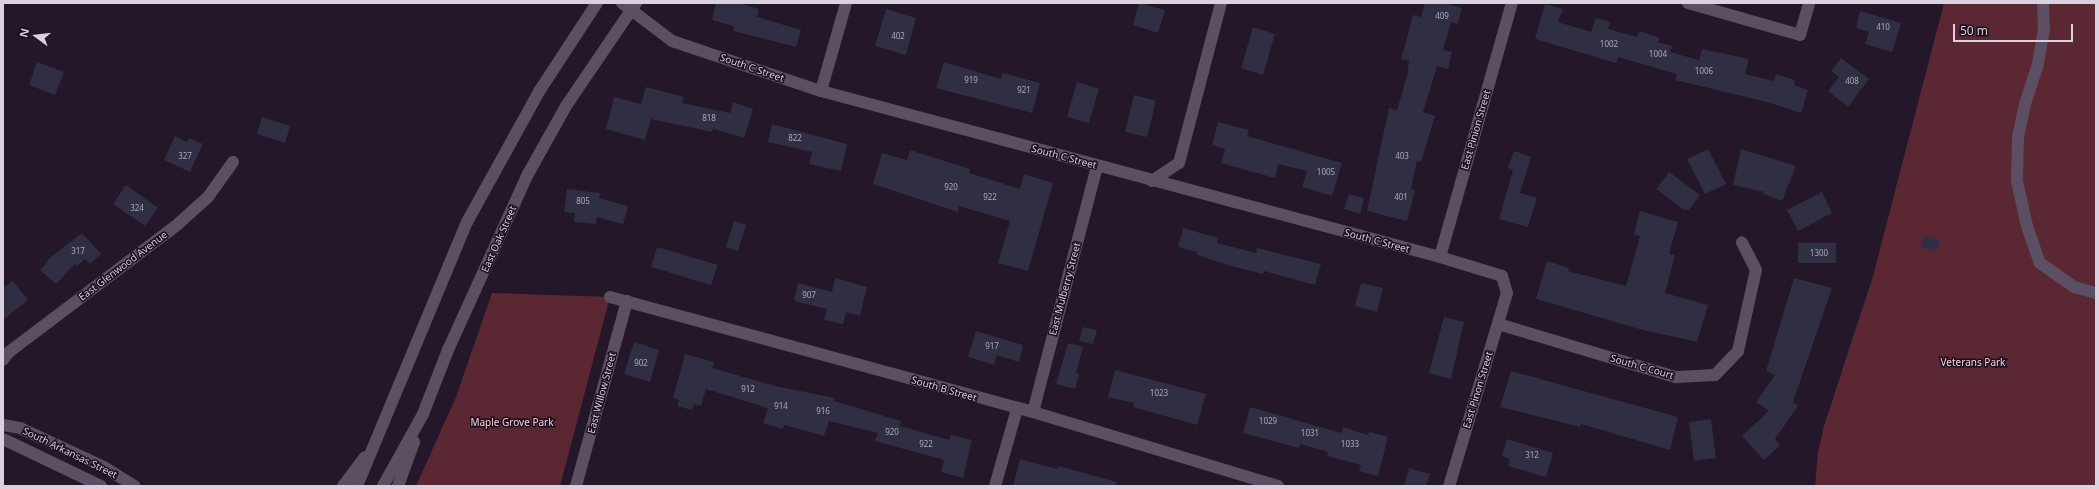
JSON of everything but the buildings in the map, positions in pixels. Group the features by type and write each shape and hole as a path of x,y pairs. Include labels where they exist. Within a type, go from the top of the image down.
{"street":[{"path":"357,486 467,222 540,90 597,3"},
{"path":"821,91 846,3"},
{"path":"1152,181 1179,163 1221,3"},
{"name":"East Pinion Street","path":"1440,257 1512,3"},
{"path":"1688,3 1800,35 1809,3"},
{"path":"2043,3 2044,29 2038,64 2025,104 2018,138 2017,181 2027,226 2040,263 2074,287 2096,293"},
{"name":"South C Street","path":"629,5 672,41 821,91 1440,257 1502,276 1507,293"},
{"name":"East Oak Street","path":"383,486 423,414 448,350 528,174 566,106 629,5"},
{"name":"East Glenwood Avenue","path":"3,360 9,352 178,224 208,197 233,162"},
{"name":"East Mulberry Street","path":"1033,412 1097,166"},
{"name":"South C Court","path":"1498,324 1676,377 1714,375 1738,351 1756,270 1742,242"},
{"name":"East Pinon Street","path":"1449,486 1507,293"},
{"name":"South B Street","path":"610,297 1017,409 1033,412 1278,486"},
{"name":"East Willow Street","path":"576,486 627,301"},
{"path":"995,486 1017,409"},
{"path":"398,486 423,414"},
{"name":"South Arkansas Street","path":"3,425 20,428 104,467 135,486"},
{"name":"South Arkansas Street","path":"3,439 100,486"},
{"path":"343,486 374,447"}],"green space":[{"name":"Veterans Park","path":"1944,3 2096,3 2096,486 1815,486 1818,452 1824,426 1873,276"},
{"name":"Maple Grove Park","path":"492,293 610,297 560,486 416,486 456,397"}]}
